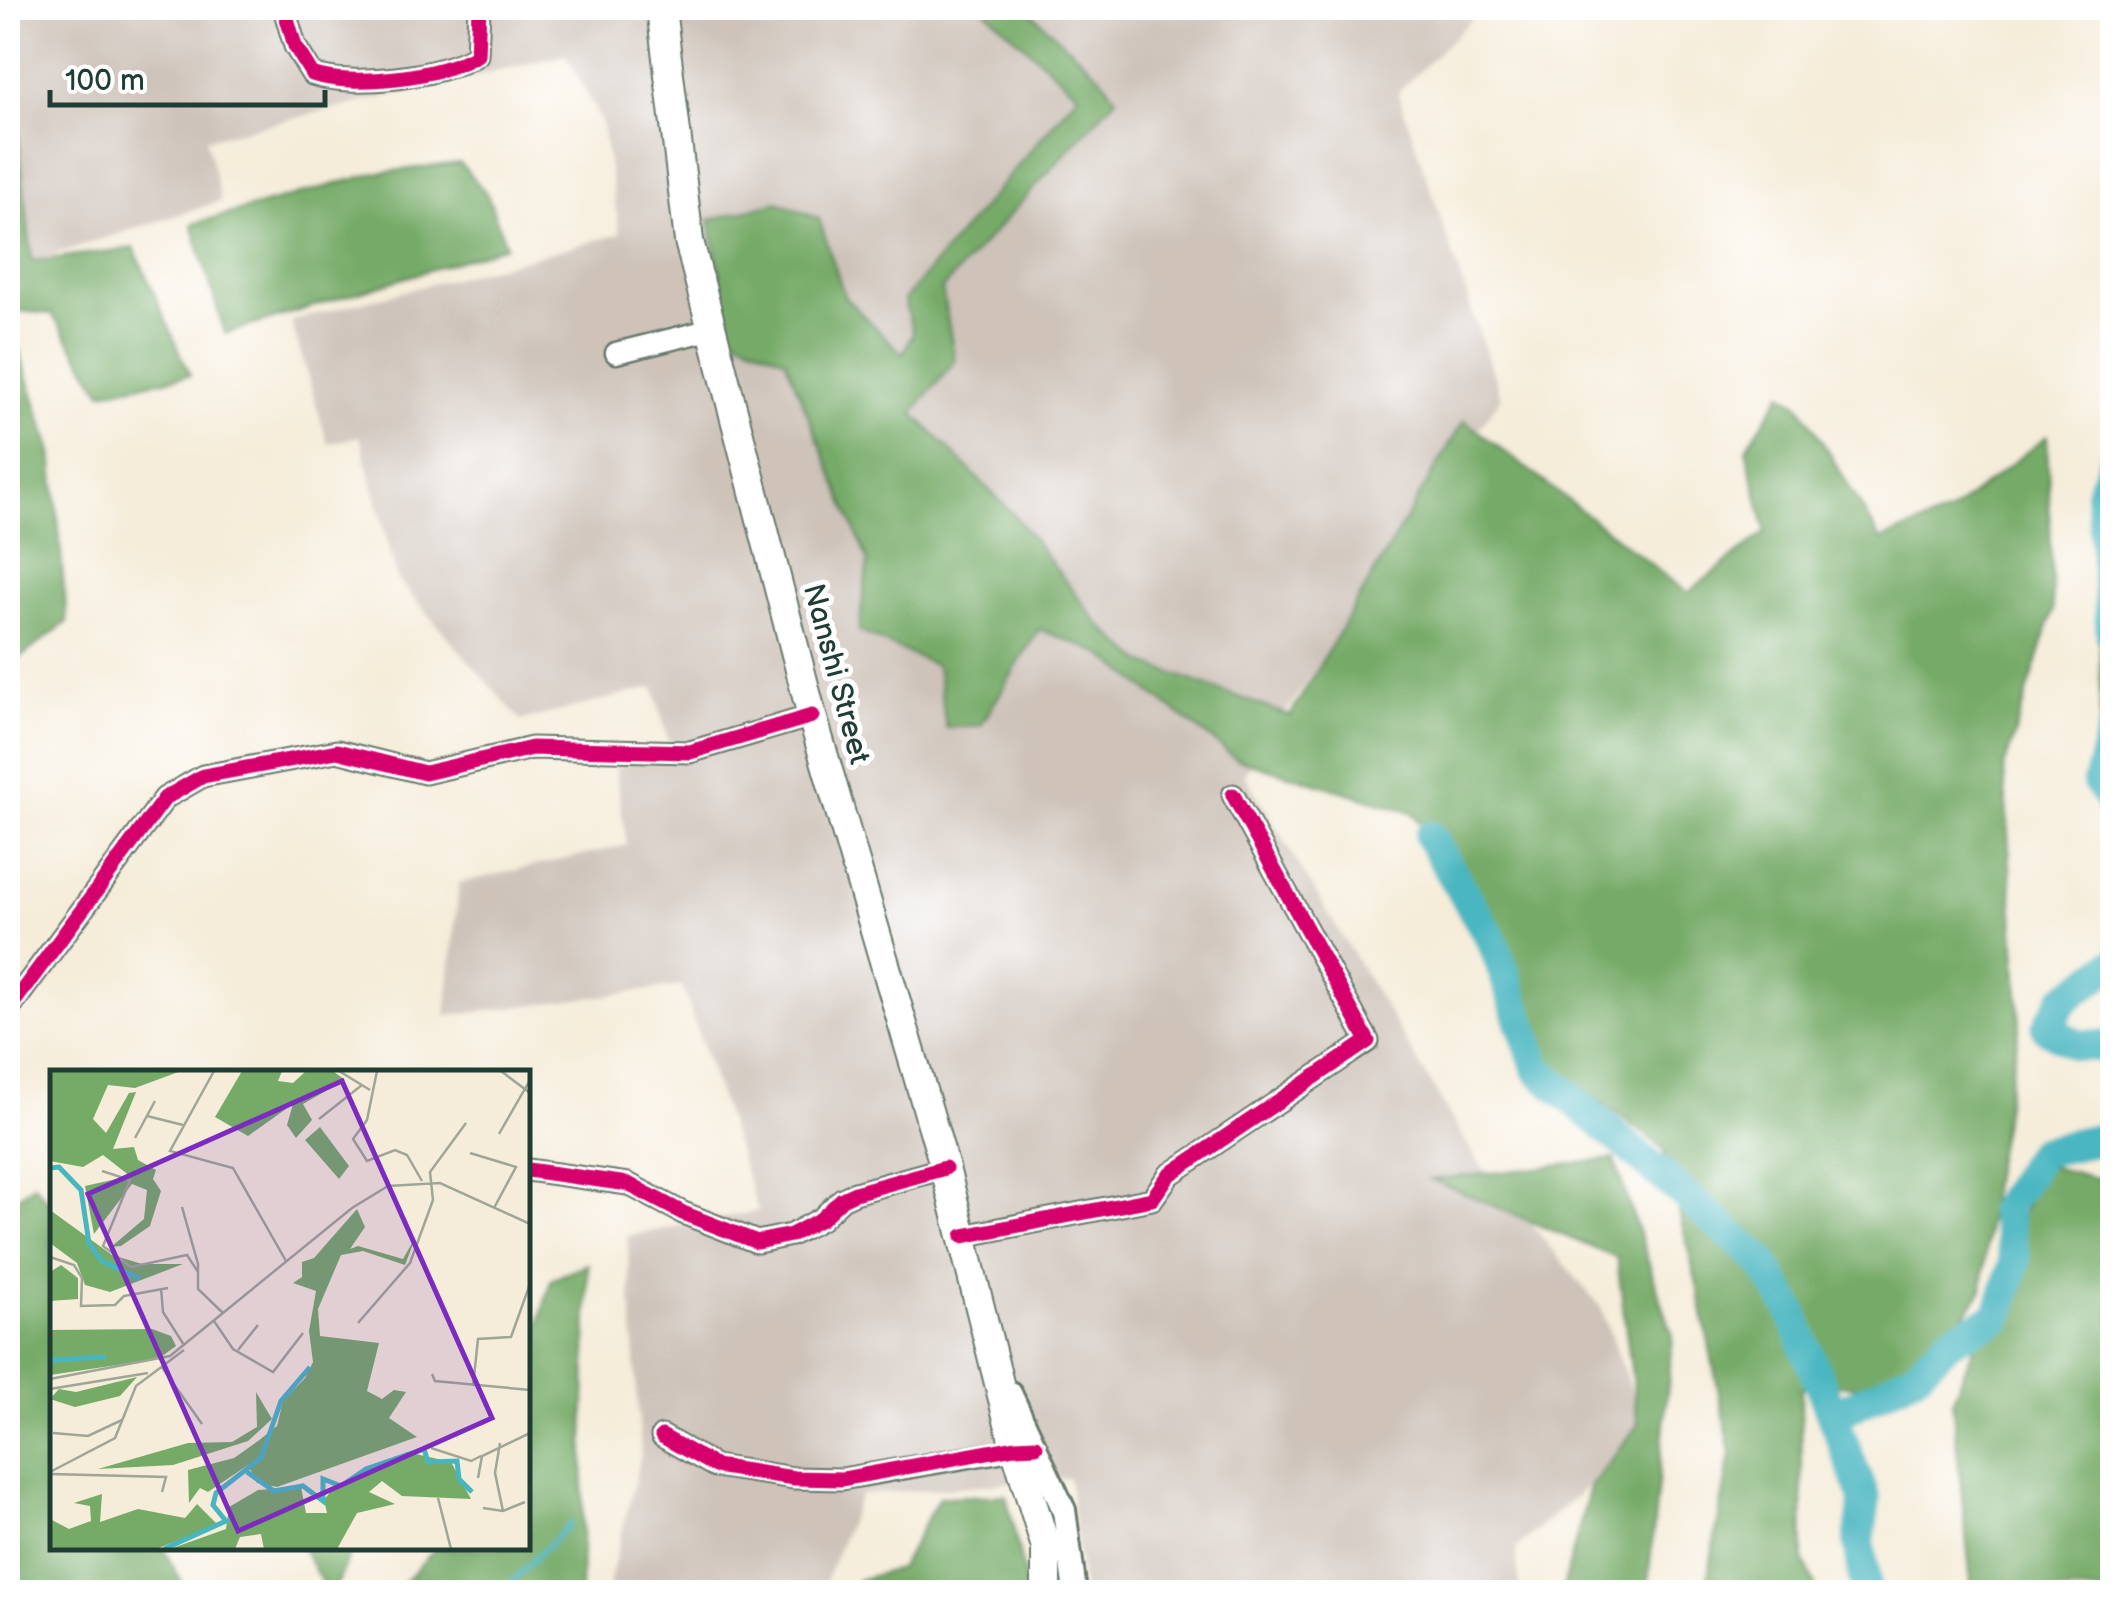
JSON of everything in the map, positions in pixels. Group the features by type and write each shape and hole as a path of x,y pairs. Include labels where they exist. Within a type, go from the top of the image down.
{"main road":[{"name":"Nanshi Street","path":"661,8 689,241 812,716 944,1168 989,1349 1025,1446 1046,1546 1046,1592"}],"street":[{"path":"284,8 296,46 312,74 329,80 402,77 464,63 477,54 479,8"},
{"path":"616,353 713,330"},
{"path":"8,1010 165,798 203,776 338,750 425,773 532,748 690,752 812,716"},
{"path":"963,1236 1152,1199 1169,1175 1368,1041 1232,795"},
{"path":"530,1170 628,1184 684,1213 758,1242 792,1236 854,1193 944,1168"},
{"path":"662,1436 715,1466 794,1478 842,1479 1025,1446 1064,1510 1076,1592"}],"shaded area":[{"path":"8,8 1483,8 1398,92 1501,397 1244,774 1477,1160 1601,1308 1647,1435 1516,1548 1520,1592 1083,1592 1069,1478 860,1495 821,1592 607,1592 641,1454 627,1236 758,1211 682,986 446,1016 459,883 627,845 615,767 671,751 654,687 521,721 397,579 360,436 328,444 291,321 620,234 601,121 566,55 206,139 221,201 8,269"}],"green space":[{"path":"983,8 1026,8 1102,78 1116,98 942,289 955,361 913,413 1013,514 1100,625 1142,662 1290,716 1464,420 1688,593 1766,532 1746,449 1782,393 1801,406 1881,540 1949,513 2047,436 2053,610 2004,768 2020,1025 1992,1181 1982,1290 1915,1390 1819,1384 1801,1389 1803,1559 1818,1592 1705,1592 1731,1453 1697,1284 1663,1148 1546,1061 1477,889 1411,812 1237,759 1100,653 1039,629 981,725 946,728 937,666 859,631 868,561 785,359 732,336 709,220 778,202 819,219 845,298 903,354 913,333 904,300 1078,94"},
{"path":"8,47 32,261 134,248 190,375 102,392 52,314 8,310"},
{"path":"460,163 487,194 506,246 225,334 192,224 376,173"},
{"path":"8,317 52,452 67,622 8,667"},
{"path":"2112,500 2112,985 2100,750 2100,527"},
{"path":"1614,1159 1673,1336 1647,1592 1562,1592 1590,1487 1638,1425 1617,1258 1432,1180"},
{"path":"2040,1164 2112,1182 2112,1592 1972,1591 1952,1401 1995,1295"},
{"path":"34,1184 50,1204 50,1550 164,1550 187,1592 8,1592 8,1400 16,1395 8,1352 8,1204"},
{"path":"588,1264 581,1592 395,1592 434,1550 530,1550 530,1358 551,1280"},
{"path":"1006,1495 1028,1592 852,1592 858,1580 900,1568 939,1497"},
{"path":"304,1550 351,1550 334,1592 327,1592"}],"waterway":[{"path":"2112,466 2101,493 2112,636"},
{"path":"2112,733 2098,782 2112,803"},
{"path":"1430,837 1493,942 1538,1070 1761,1260 1791,1310 1865,1499 1859,1542 1866,1592"},
{"path":"2112,965 2063,1000 2047,1028 2077,1045 2112,1047"},
{"path":"1834,1415 1914,1375 1950,1340 1998,1317 2015,1261 2004,1209 2041,1152 2112,1137"},
{"path":"501,1592 570,1524"}],"cycle path":[{"path":"284,8 295,46 312,74 350,80 420,74 477,55 479,8"},
{"path":"8,1010 165,798 203,776 337,751 425,773 532,748 690,752 812,716"},
{"path":"963,1236 1152,1199 1169,1175 1368,1041 1233,795"},
{"path":"530,1170 628,1184 683,1213 757,1242 791,1235 821,1219 842,1199 855,1193 945,1168"},
{"path":"662,1436 715,1466 794,1478 842,1479 1036,1446"}]}
